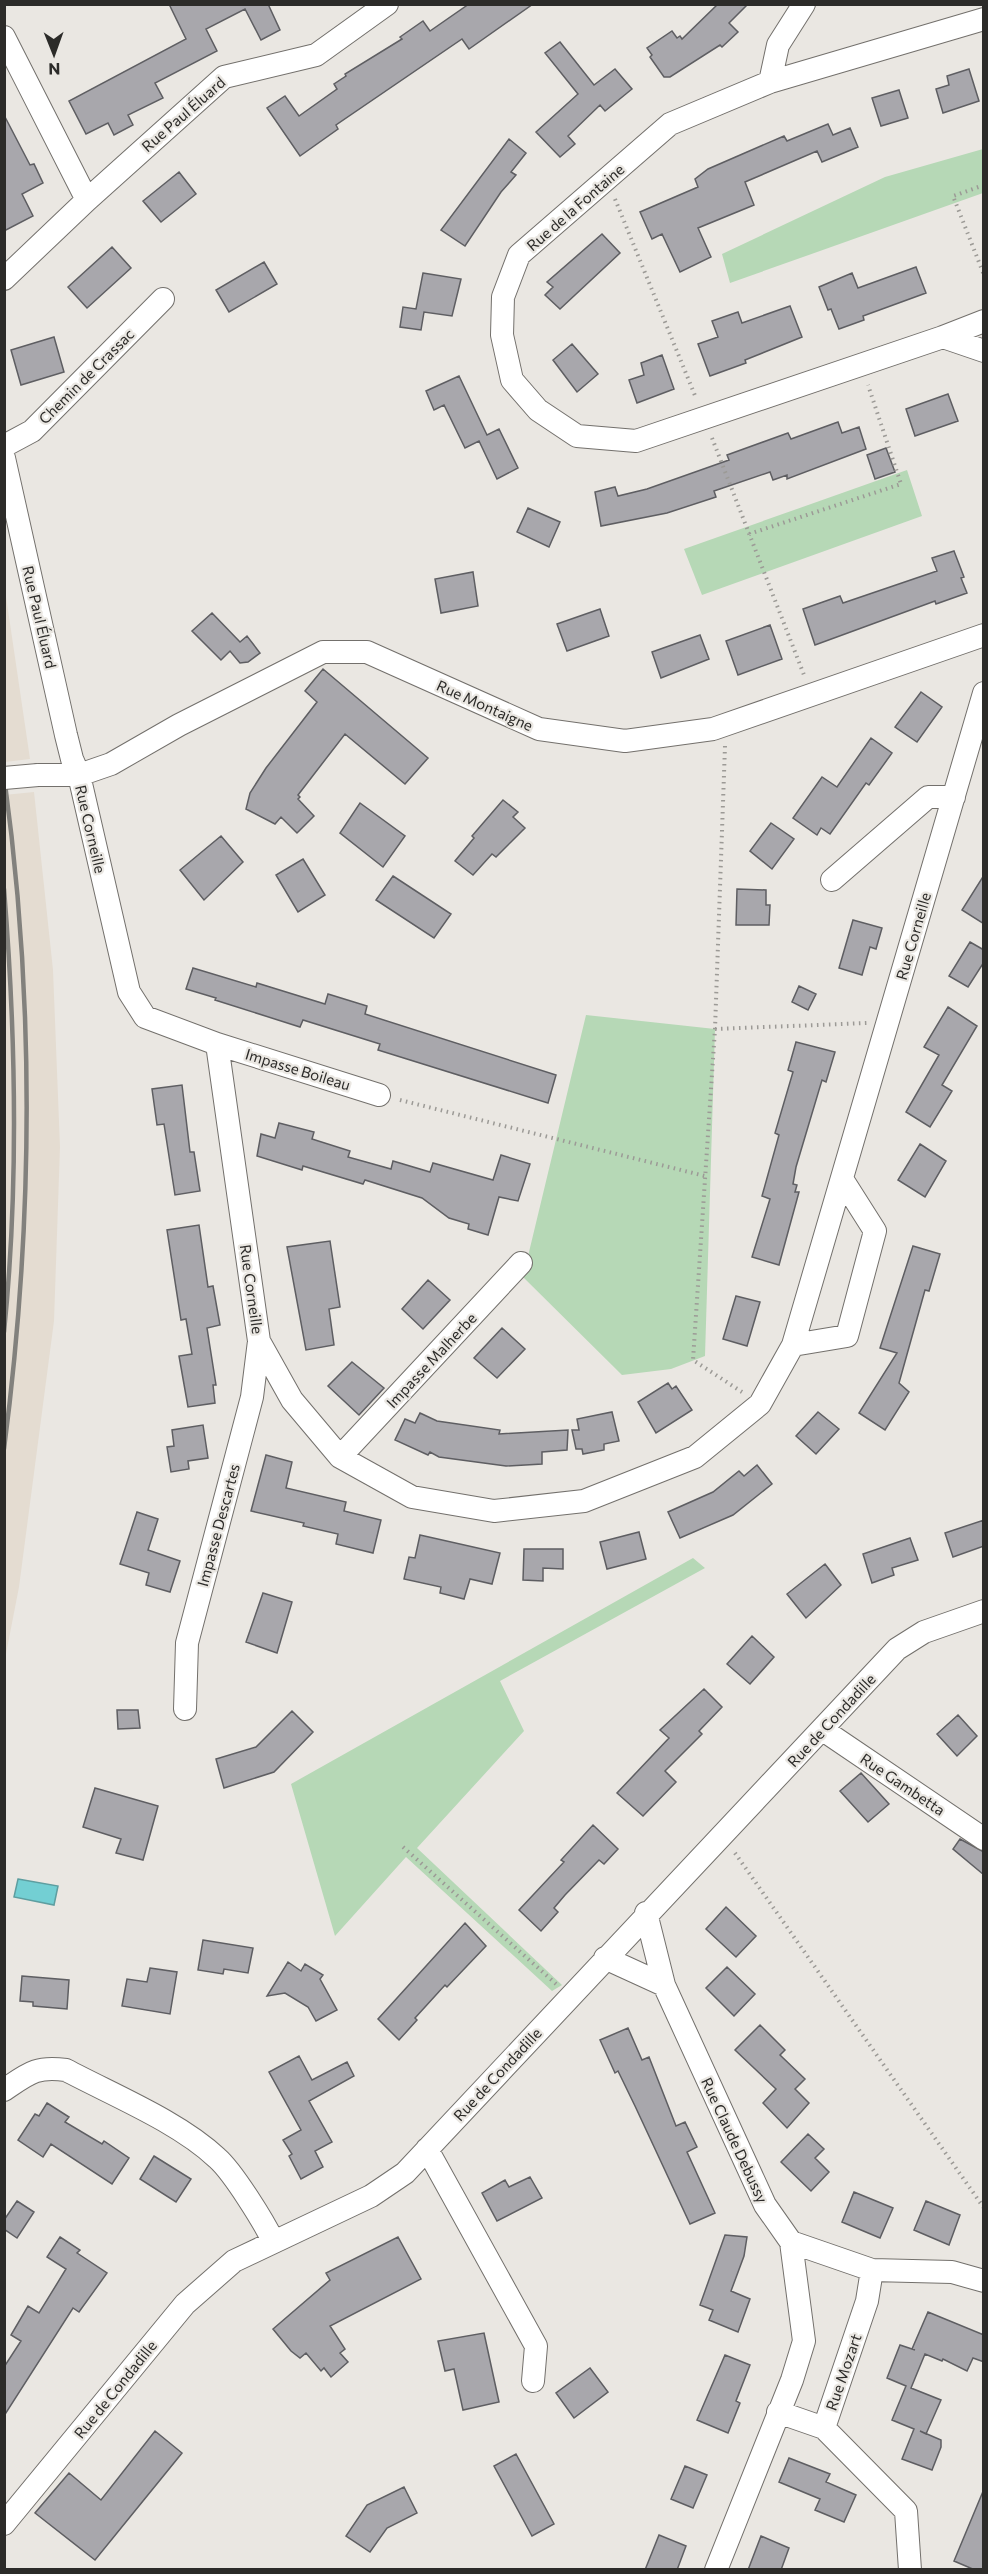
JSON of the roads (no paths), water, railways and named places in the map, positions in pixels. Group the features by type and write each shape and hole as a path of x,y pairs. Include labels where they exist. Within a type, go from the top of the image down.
{"street":[{"name":"Rue Paul Éluard","path":"4,279 87,200 224,77 316,55 387,4"},
{"path":"770,82 778,45 804,4"},
{"name":"Rue de la Fontaine","path":"984,19 770,82 670,124 519,255 503,297 502,335 512,380 538,410 577,436 636,441 862,365 984,321"},
{"path":"4,37 87,200"},
{"name":"Chemin de Crassac","path":"4,446 32,431 163,299"},
{"path":"943,337 984,351"},
{"name":"Rue Paul Éluard","path":"4,458 70,751 79,775"},
{"name":"Rue Montaigne","path":"4,778 79,775 111,764 179,725 323,652 367,652 539,729 625,741 712,729 984,635"},
{"name":"Rue Corneille","path":"79,775 129,992 145,1017 217,1044 260,1341 292,1400 340,1457 412,1497 494,1511 584,1501 695,1457 760,1404 793,1345 984,693"},
{"path":"832,880 928,797 954,797"},
{"name":"Impasse Boileau","path":"217,1044 379,1095"},
{"path":"793,1345 847,1336 875,1231 842,1179"},
{"name":"Impasse Malherbe","path":"340,1457 521,1263"},
{"name":"Impasse Descartes","path":"185,1709 187,1643 252,1397 260,1341"},
{"name":"Rue de Condadille","path":"4,2524 185,2304 234,2261 371,2196 405,2173 646,1913 823,1730 897,1649 924,1632 984,1611"},
{"name":"Rue Gambetta","path":"823,1730 984,1839"},
{"name":"Rue Claude Debussy","path":"646,1913 664,1985 765,2205 791,2242"},
{"path":"605,1958 664,1985"},
{"path":"4,2090 30,2073 46,2068 66,2070 182,2131 218,2158 273,2241"},
{"path":"428,2149 536,2346 533,2381"},
{"path":"716,2570 804,2340 791,2242 872,2270 952,2272 984,2281"},
{"name":"Rue Mozart","path":"778,2412 824,2428 867,2301 872,2270"},
{"path":"824,2428 906,2511 909,2565"}],"water":[{"path":"18,1879 58,1886 54,1905 14,1897"}],"railway":[{"path":"4,776 21,944 26,1113 21,1282 4,1449"},
{"path":"4,889 11,1000 14,1111 12,1222 4,1332"}]}
